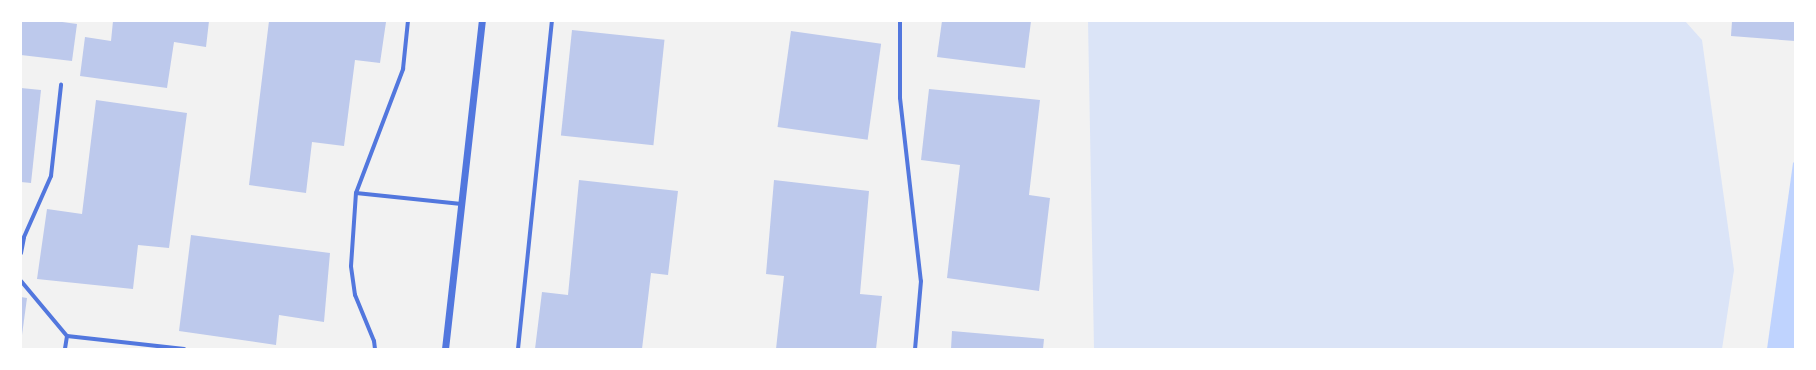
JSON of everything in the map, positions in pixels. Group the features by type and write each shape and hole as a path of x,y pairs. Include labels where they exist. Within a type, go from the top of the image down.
{"street":[{"path":"375,349 374,340 355,295 351,266 356,193 403,69 408,21"},
{"path":"445,349 482,21"},
{"path":"518,349 552,21"},
{"path":"900,21 900,98 921,281 915,349"},
{"path":"21,253 24,237 51,176 61,85"},
{"path":"356,193 461,204"},
{"path":"21,281 67,336 184,349"},
{"path":"65,349 67,336"}],"shaded area":[{"path":"1088,21 1685,21 1702,40 1734,270 1722,349 1094,349"}],"water":[{"path":"1795,161 1795,349 1767,349 1793,163"}],"building":[{"path":"21,21 55,21 77,24 72,61 21,55"},
{"path":"113,21 209,21 206,47 174,42 167,88 80,76 85,37 111,41"},
{"path":"269,21 386,22 380,63 355,60 344,146 312,142 306,193 249,185"},
{"path":"942,21 1031,21 1025,68 937,57"},
{"path":"1732,21 1795,21 1795,41 1731,36"},
{"path":"572,30 664,40 653,145 561,135"},
{"path":"791,31 881,44 868,140 778,127"},
{"path":"21,88 41,90 31,183 21,182"},
{"path":"929,89 1040,100 1029,195 1050,198 1039,291 947,278 960,165 921,160"},
{"path":"96,100 187,113 169,248 138,245 133,289 37,279 47,209 82,214"},
{"path":"579,180 678,191 668,275 651,273 642,349 535,349 542,292 568,295"},
{"path":"774,180 869,191 860,294 882,296 876,349 776,349 784,276 766,274"},
{"path":"191,235 330,253 324,322 279,315 276,345 179,331"},
{"path":"21,297 27,298 22,335 21,335"},
{"path":"952,331 1044,339 1043,349 951,349"}]}
